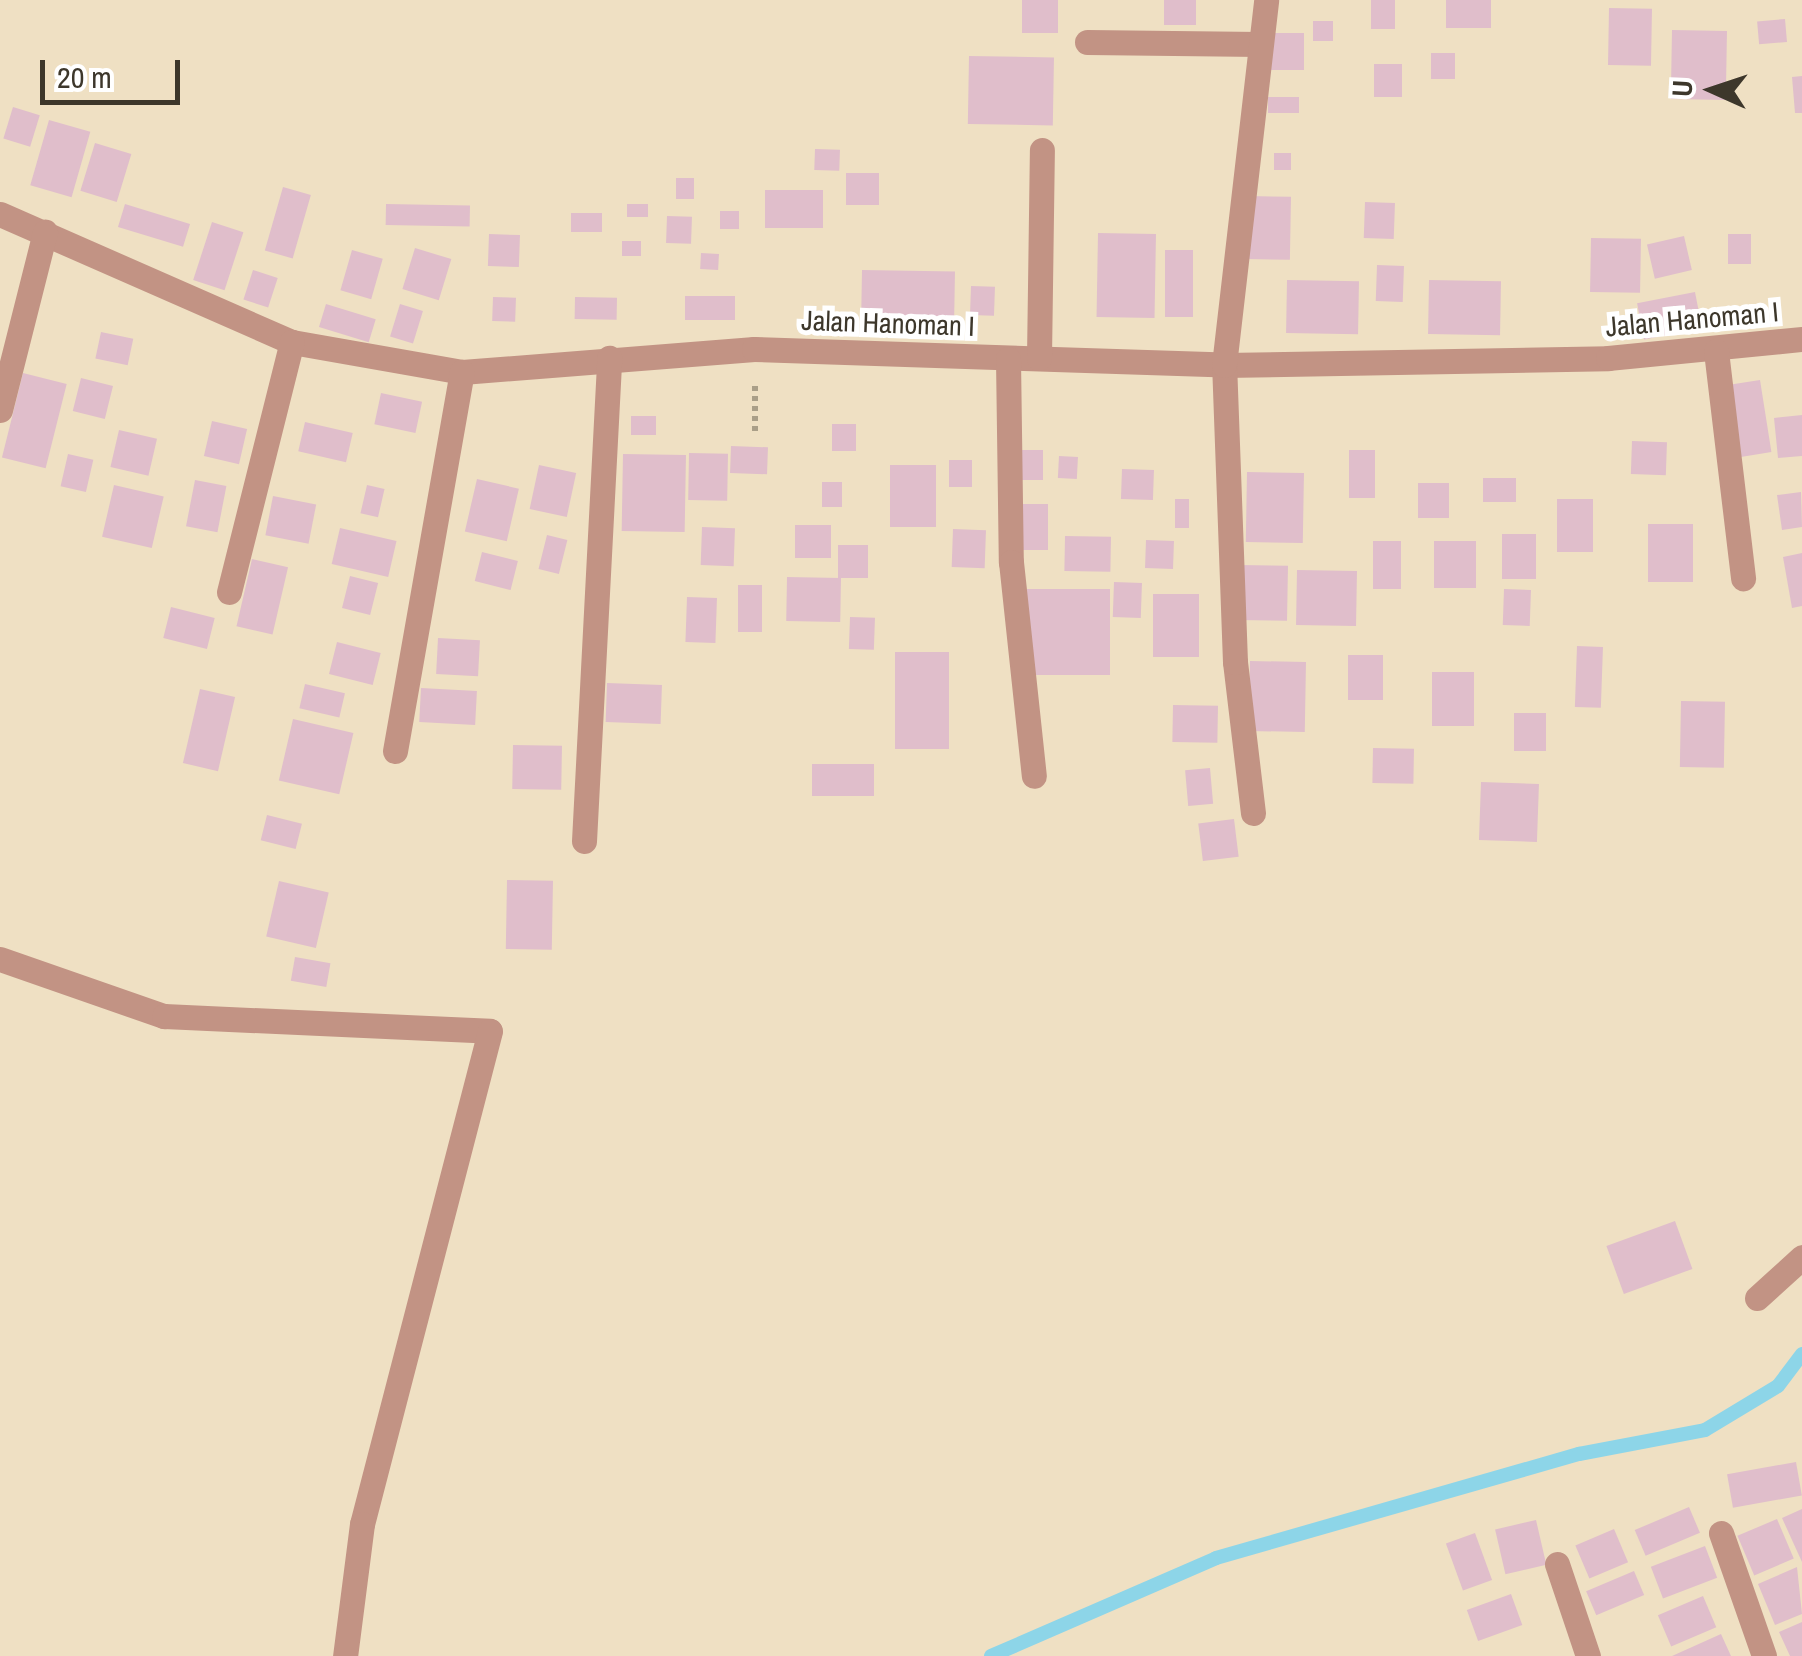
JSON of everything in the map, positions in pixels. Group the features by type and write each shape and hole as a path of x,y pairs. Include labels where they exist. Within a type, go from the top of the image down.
{"street":[{"path":"1253,813 1235,662 1224,366 1266,0"},
{"path":"1087,42 1260,44"},
{"path":"1039,358 1042,150"},
{"name":"Jalan Hanoman I","path":"0,214 292,342 462,372 754,348 1224,366 1716,351 1802,338"},
{"path":"0,410 45,232"},
{"path":"229,592 292,342"},
{"path":"1716,351 1743,578"},
{"path":"584,841 610,358"},
{"path":"1008,359 1012,562 1034,776"},
{"path":"395,751 462,372"},
{"path":"0,959 164,1016 490,1031 362,1524 344,1656"},
{"path":"1757,1298 1802,1257"},
{"path":"1720,1533 1764,1656"},
{"path":"1557,1564 1588,1656"}],"path":[{"path":"754,348 755,431"}],"building":[{"path":"1022,0 1058,0 1058,33 1022,33"},
{"path":"1164,0 1196,0 1196,25 1164,25"},
{"path":"1371,0 1395,0 1395,29 1371,29"},
{"path":"1446,0 1491,0 1491,28 1446,28"},
{"path":"1609,8 1652,9 1651,66 1608,65"},
{"path":"1785,19 1787,42 1759,44 1757,21"},
{"path":"1313,21 1333,21 1333,41 1313,41"},
{"path":"1672,30 1727,31 1726,100 1671,99"},
{"path":"1267,33 1304,33 1304,70 1267,70"},
{"path":"1431,53 1455,53 1455,79 1431,79"},
{"path":"969,56 1054,57 1053,125 968,124"},
{"path":"1374,64 1402,64 1402,97 1374,97"},
{"path":"1802,76 1802,113 1795,113 1792,77"},
{"path":"1268,97 1299,97 1299,113 1268,113"},
{"path":"13,107 40,115 30,147 3,139"},
{"path":"49,120 90,132 72,197 30,185"},
{"path":"95,143 131,154 117,202 80,191"},
{"path":"815,149 840,150 839,171 814,170"},
{"path":"1274,153 1291,153 1291,170 1274,170"},
{"path":"846,173 879,173 879,205 846,205"},
{"path":"676,178 694,178 694,199 676,199"},
{"path":"283,187 311,195 293,258 265,250"},
{"path":"765,190 823,190 823,228 765,228"},
{"path":"1247,196 1291,197 1290,260 1246,259"},
{"path":"1365,202 1395,203 1394,239 1364,238"},
{"path":"125,204 190,224 183,247 118,227"},
{"path":"386,204 470,205 470,226 386,225"},
{"path":"627,204 648,204 648,217 627,217"},
{"path":"720,211 739,211 739,229 720,229"},
{"path":"571,213 602,213 602,232 571,232"},
{"path":"667,216 692,217 691,244 666,243"},
{"path":"212,222 243,232 225,290 193,280"},
{"path":"1098,233 1156,234 1155,318 1097,317"},
{"path":"489,234 520,235 519,267 488,266"},
{"path":"1728,234 1751,234 1751,264 1728,264"},
{"path":"1684,236 1692,270 1655,279 1647,245"},
{"path":"1591,238 1641,239 1640,293 1590,292"},
{"path":"622,241 641,241 641,256 622,256"},
{"path":"415,248 451,259 439,300 402,289"},
{"path":"352,250 383,259 371,299 340,290"},
{"path":"1165,250 1193,250 1193,317 1165,317"},
{"path":"701,253 719,254 718,270 700,269"},
{"path":"1377,265 1404,266 1403,302 1376,301"},
{"path":"253,270 278,278 268,308 243,299"},
{"path":"862,270 955,272 954,318 861,316"},
{"path":"1287,280 1359,281 1358,334 1286,333"},
{"path":"1429,280 1501,281 1500,335 1428,334"},
{"path":"971,286 995,287 994,316 970,315"},
{"path":"1695,292 1702,328 1644,340 1637,303"},
{"path":"685,296 735,296 735,320 685,320"},
{"path":"493,297 516,298 515,322 492,321"},
{"path":"575,297 617,298 617,320 575,319"},
{"path":"326,304 376,319 369,342 319,327"},
{"path":"400,304 423,311 413,344 390,337"},
{"path":"101,332 133,339 128,365 95,358"},
{"path":"23,373 67,384 46,468 2,457"},
{"path":"81,378 113,386 105,419 73,411"},
{"path":"1760,380 1771,452 1741,457 1729,385"},
{"path":"381,393 422,402 415,433 374,424"},
{"path":"1802,415 1802,456 1778,458 1774,418"},
{"path":"631,416 656,416 656,435 631,435"},
{"path":"212,421 247,429 239,464 204,456"},
{"path":"305,422 353,433 346,462 298,451"},
{"path":"832,424 856,424 856,451 832,451"},
{"path":"119,430 157,439 148,476 110,467"},
{"path":"1632,441 1667,442 1666,475 1631,474"},
{"path":"731,446 768,447 767,474 730,473"},
{"path":"1022,450 1043,450 1043,480 1022,480"},
{"path":"1349,450 1375,450 1375,498 1349,498"},
{"path":"689,453 728,454 727,501 688,500"},
{"path":"68,454 93,460 86,492 61,486"},
{"path":"623,454 686,455 685,532 622,531"},
{"path":"1059,456 1078,457 1077,479 1058,478"},
{"path":"949,460 972,460 972,487 949,487"},
{"path":"539,465 576,473 567,517 530,509"},
{"path":"890,465 936,465 936,527 890,527"},
{"path":"1122,469 1154,470 1153,500 1121,499"},
{"path":"1247,472 1304,473 1303,543 1246,542"},
{"path":"1483,478 1516,478 1516,502 1483,502"},
{"path":"477,479 519,489 507,541 465,532"},
{"path":"195,480 226,486 217,532 186,526"},
{"path":"822,482 842,482 842,507 822,507"},
{"path":"1418,483 1449,483 1449,518 1418,518"},
{"path":"114,485 164,496 152,548 102,537"},
{"path":"367,485 385,489 378,517 360,513"},
{"path":"1801,492 1802,527 1782,530 1777,495"},
{"path":"273,496 316,504 309,544 265,535"},
{"path":"1175,499 1189,499 1189,528 1175,528"},
{"path":"1557,499 1593,499 1593,552 1557,552"},
{"path":"1015,504 1048,504 1048,550 1015,550"},
{"path":"1648,524 1693,524 1693,582 1648,582"},
{"path":"795,525 831,525 831,558 795,558"},
{"path":"702,527 735,528 734,566 701,565"},
{"path":"340,528 397,541 388,577 332,564"},
{"path":"953,529 986,530 985,568 952,567"},
{"path":"1502,534 1536,534 1536,579 1502,579"},
{"path":"547,535 567,540 559,574 539,569"},
{"path":"1065,536 1111,537 1110,572 1064,571"},
{"path":"1146,540 1174,541 1173,569 1145,568"},
{"path":"1373,541 1401,541 1401,589 1373,589"},
{"path":"1434,541 1476,541 1476,588 1434,588"},
{"path":"838,545 868,545 868,578 838,578"},
{"path":"482,552 518,561 511,590 475,581"},
{"path":"1802,553 1802,606 1792,608 1783,557"},
{"path":"252,559 288,567 273,635 236,626"},
{"path":"1238,565 1288,566 1287,621 1237,620"},
{"path":"1297,570 1357,571 1356,626 1296,625"},
{"path":"350,576 378,583 370,615 342,608"},
{"path":"787,577 841,578 840,622 786,621"},
{"path":"1114,582 1142,583 1141,618 1113,617"},
{"path":"738,585 762,585 762,632 738,632"},
{"path":"1027,589 1110,589 1110,675 1027,675"},
{"path":"1504,589 1531,590 1530,626 1503,625"},
{"path":"1153,594 1199,594 1199,657 1153,657"},
{"path":"687,597 717,598 715,643 685,642"},
{"path":"171,607 215,618 207,649 163,638"},
{"path":"850,617 875,618 874,650 849,649"},
{"path":"438,638 480,640 478,676 436,674"},
{"path":"337,642 381,653 373,685 329,674"},
{"path":"1577,646 1603,647 1601,708 1575,707"},
{"path":"895,652 949,652 949,749 895,749"},
{"path":"1348,655 1383,655 1383,700 1348,700"},
{"path":"1250,661 1306,662 1305,732 1249,731"},
{"path":"1432,672 1474,672 1474,726 1432,726"},
{"path":"607,683 662,685 661,724 606,722"},
{"path":"305,684 345,693 339,718 299,708"},
{"path":"421,688 477,691 475,725 419,722"},
{"path":"200,689 235,697 218,771 183,763"},
{"path":"1681,701 1725,702 1724,768 1680,767"},
{"path":"1173,705 1218,706 1217,743 1172,742"},
{"path":"1514,713 1546,713 1546,751 1514,751"},
{"path":"293,719 353,733 339,794 279,780"},
{"path":"513,745 562,746 561,790 512,789"},
{"path":"1373,748 1414,749 1413,784 1372,783"},
{"path":"812,764 874,764 874,796 812,796"},
{"path":"1210,768 1213,804 1188,806 1185,770"},
{"path":"1481,782 1539,784 1537,842 1479,840"},
{"path":"267,815 302,824 296,849 261,840"},
{"path":"1234,819 1239,857 1203,861 1198,823"},
{"path":"507,880 553,881 552,950 506,949"},
{"path":"279,881 329,892 316,948 266,937"},
{"path":"295,957 330,963 326,987 291,981"},
{"path":"1675,1221 1692,1269 1624,1294 1606,1246"},
{"path":"1796,1462 1802,1495 1733,1508 1727,1474"},
{"path":"1689,1507 1700,1533 1646,1556 1635,1530"},
{"path":"1802,1509 1802,1562 1782,1518"},
{"path":"1777,1519 1794,1559 1754,1575 1737,1536"},
{"path":"1536,1520 1546,1565 1505,1574 1495,1529"},
{"path":"1614,1529 1628,1562 1589,1579 1575,1545"},
{"path":"1475,1533 1492,1580 1463,1591 1446,1544"},
{"path":"1705,1546 1717,1578 1663,1599 1651,1567"},
{"path":"1797,1567 1802,1614 1775,1625 1758,1584"},
{"path":"1634,1571 1644,1595 1596,1615 1586,1591"},
{"path":"1511,1594 1522,1625 1478,1641 1467,1610"},
{"path":"1703,1596 1716,1627 1671,1646 1658,1615"},
{"path":"1802,1622 1802,1656 1790,1656 1779,1632"},
{"path":"1721,1634 1731,1656 1672,1656"}],"waterway":[{"path":"991,1656 1216,1558 1579,1454 1705,1430 1778,1386 1802,1354"}]}
